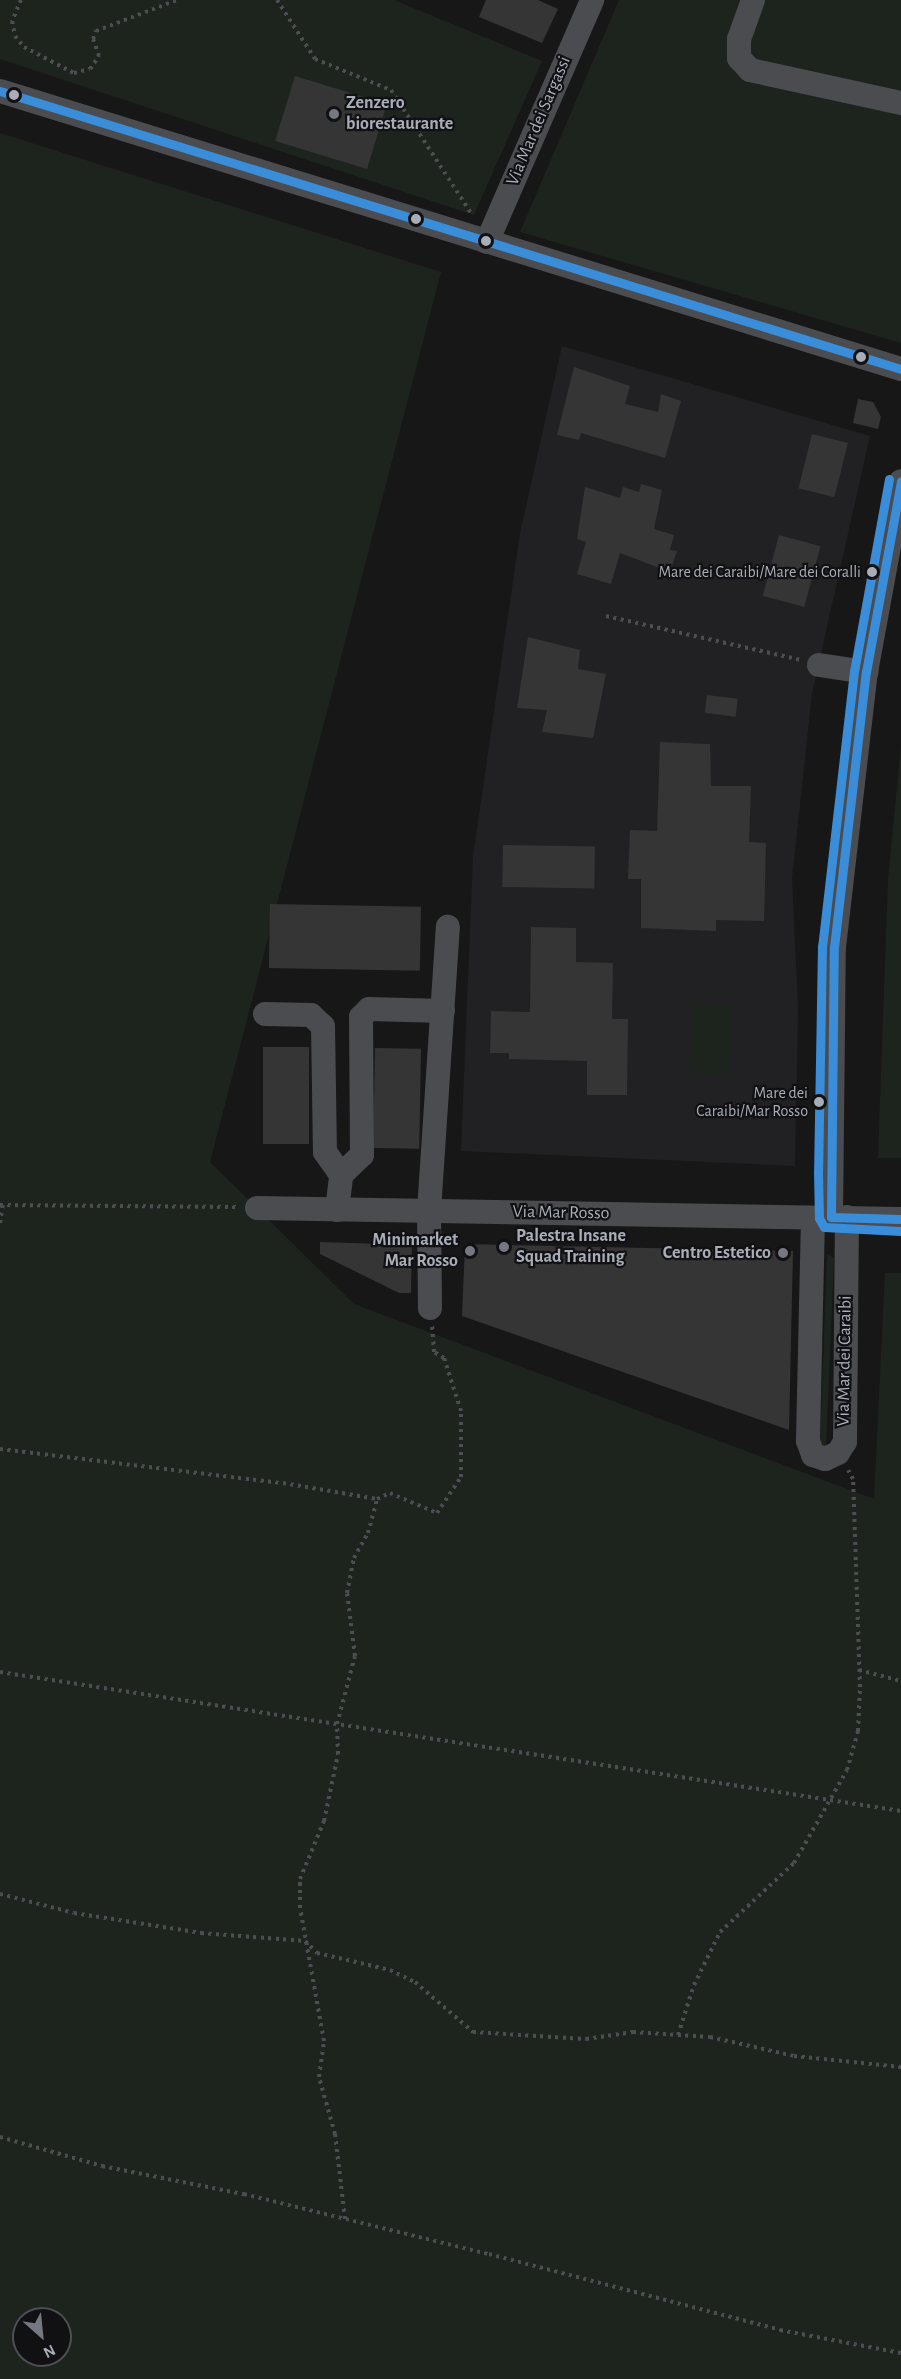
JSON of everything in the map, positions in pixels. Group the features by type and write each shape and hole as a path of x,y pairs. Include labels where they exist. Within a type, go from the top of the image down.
{"street":[{"name":"Via Mar dei Sargassi","path":"488,241 592,0"},
{"path":"753,0 739,39 739,58 750,70 901,103"},
{"path":"0,91 901,369"},
{"name":"Via Mar dei Caraibi","path":"830,1217 808,1441 818,1457 838,1454 844,1442 830,1217 833,960 867,672 901,481"},
{"path":"819,664 867,672"},
{"path":"430,1308 429,1211 448,927"},
{"path":"337,1210 341,1175 362,1155 361,1017 369,1009 443,1011"},
{"path":"265,1014 311,1015 323,1026 325,1152 341,1175"},
{"name":"Via Mar Rosso","path":"257,1208 901,1218"}],"path":[{"path":"21,0 12,21 15,36 24,47 74,73 90,69 99,56 93,39 96,31 177,0"},
{"path":"277,0 315,59 391,90 488,241"},
{"path":"606,616 819,664"},
{"path":"0,1223 2,1205 257,1208"},
{"path":"0,1449 283,1483 377,1499 390,1493 438,1513 461,1478 461,1411 444,1358 435,1352 430,1308"},
{"path":"678,2035 694,1985 720,1932 794,1863 847,1770 858,1731 859,1670 853,1479 838,1454"},
{"path":"345,2219 335,2134 319,2077 324,2041 321,2003 305,1941 300,1879 324,1821 338,1754 337,1724 355,1656 347,1593 354,1558 368,1533 377,1499"},
{"path":"859,1670 901,1681"},
{"path":"0,1671 901,1811"},
{"path":"0,1894 74,1913 201,1933 305,1941 317,1953 390,1970 415,1982 473,2032 586,2039 633,2032 710,2037 794,2056 901,2067"},
{"path":"0,2138 102,2166 345,2219 780,2330 901,2353"}],"shaded area":[{"path":"0,0 394,0 542,61 474,215 0,59"},
{"path":"619,0 901,0 901,343 520,232"},
{"path":"0,133 441,272 210,1162 354,1304 874,1499 885,1273 901,1273 901,2379 0,2379"},
{"path":"562,346 870,436 812,693 792,878 798,1009 795,1166 461,1151 473,856 520,533"},
{"path":"901,747 901,1158 878,1158 888,879"},
{"path":"692,1002 733,1004 729,1075 688,1073"},
{"path":"827,1254 834,1258 826,1448 820,1445"}],"building":[{"path":"486,0 538,0 558,9 542,43 479,17"},
{"name":"Zenzero biorestaurante","path":"295,76 387,104 367,169 275,141"},
{"path":"574,367 630,386 625,404 658,412 661,394 681,401 665,458 581,433 579,440 557,435"},
{"path":"858,399 873,402 881,417 878,429 853,423"},
{"path":"812,434 848,443 834,497 798,488"},
{"path":"641,484 662,490 654,529 674,535 670,550 677,551 670,572 620,553 611,584 577,574 586,542 577,539 585,487 620,498 623,487 639,492"},
{"path":"779,535 821,546 804,607 763,596"},
{"path":"528,637 580,650 578,669 606,674 593,738 542,732 547,710 517,708"},
{"path":"707,695 738,699 736,717 705,713"},
{"path":"660,742 710,744 711,786 751,786 749,842 766,843 764,921 716,920 716,931 641,928 641,879 628,879 630,830 657,831"},
{"path":"503,845 595,847 594,889 502,887"},
{"path":"270,904 421,907 420,971 269,968"},
{"path":"531,927 576,928 576,962 613,963 612,1019 628,1019 627,1095 587,1095 587,1061 509,1059 509,1053 490,1053 491,1011 530,1012"},
{"path":"263,1047 309,1047 309,1144 263,1144"},
{"path":"375,1048 421,1049 419,1149 373,1148"},
{"path":"320,1242 412,1245 411,1293 399,1293 320,1254"},
{"path":"465,1244 793,1251 789,1430 462,1316"}],"transit line":[{"path":"0,91 901,369"},
{"path":"889,479 854,671 822,946 818,1172 819,1218 824,1227 901,1231"},
{"path":"831,1217 834,947 866,672 901,481"},
{"path":"831,1217 901,1219"}],"place":[{"name":"Zenzero biorestaurante","path":"334,114"},
{"name":"Mare dei Caraibi/Mare dei Coralli","path":"872,572"},
{"name":"Mare dei Caraibi/Mar Rosso","path":"819,1102"},
{"name":"Palestra Insane Squad Training","path":"504,1247"},
{"name":"Minimarket Mar Rosso","path":"470,1251"},
{"name":"Centro Estetico","path":"783,1253"}]}
